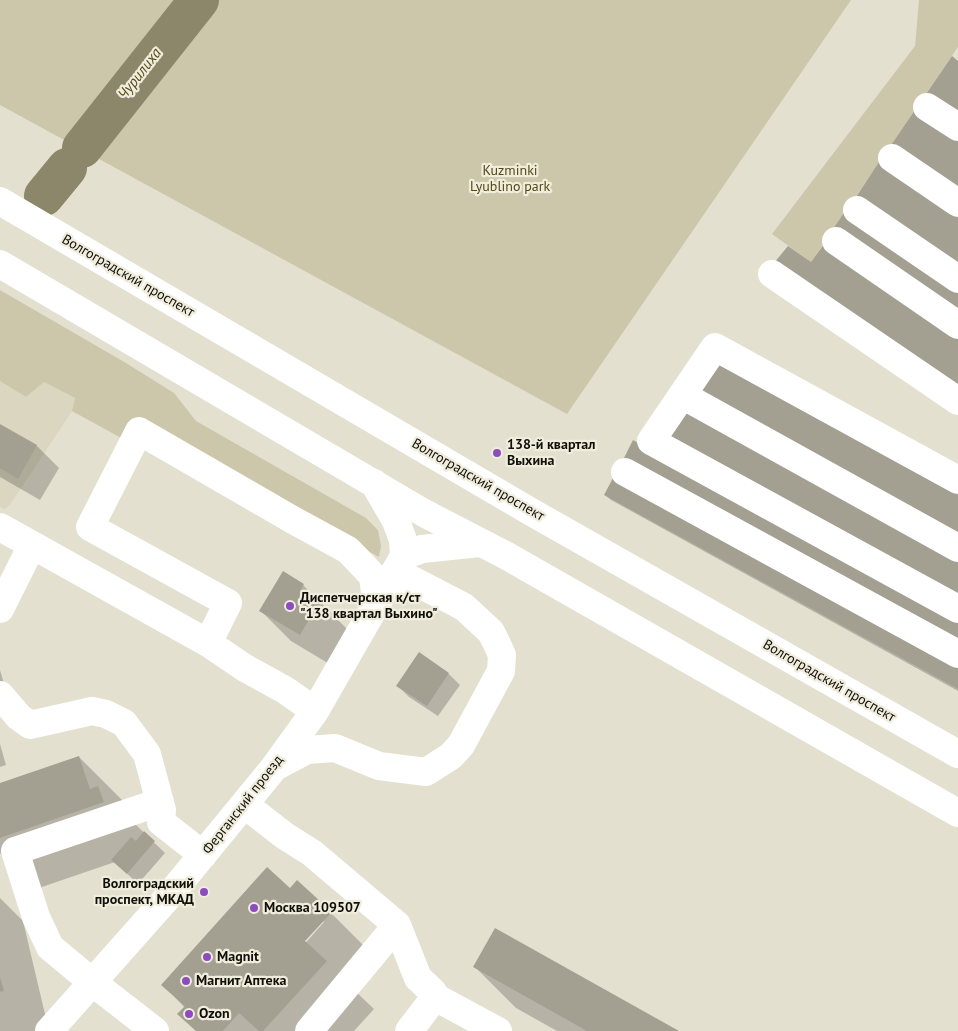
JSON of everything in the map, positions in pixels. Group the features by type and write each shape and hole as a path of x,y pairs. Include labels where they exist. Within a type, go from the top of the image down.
{"main road":[{"path":"928,106 958,127"},
{"path":"892,158 958,203"},
{"name":"Волгоградский проспект","path":"0,202 534,513 958,754"},
{"path":"857,210 958,279"},
{"path":"836,241 958,325"},
{"path":"0,264 424,513 480,542 958,812"},
{"path":"772,274 958,401"},
{"path":"958,480 715,347 650,441 958,609"},
{"path":"682,394 958,548"},
{"path":"208,643 228,603 90,527 139,431 348,550 373,576 383,592 404,580 412,580 464,607 491,632 502,655 501,671 461,745 451,756 426,772 379,766 335,748 307,750 273,769"},
{"path":"625,472 958,654"},
{"path":"374,483 396,521 403,540 404,556 422,549 480,542"},
{"path":"0,527 208,643 245,668 285,690 315,711"},
{"path":"0,609 32,545"},
{"name":"Ферганский проезд","path":"49,1031 203,855 273,769 315,711 404,556"},
{"path":"0,695 19,717 30,725 92,711 106,714 124,723 147,754 162,810 162,822 203,855"},
{"path":"155,1031 50,947 36,917 15,850 160,802"},
{"path":"245,805 285,836 312,853 397,925 418,978 433,992 435,997 498,1031"},
{"path":"309,1031 397,925"},
{"path":"409,1031 435,997"}],"shaded area":[{"path":"0,381 26,397 44,382 75,398 72,411 10,505 4,509 0,507"}],"green space":[{"name":"Kuzminki Lyublino park","path":"0,0 851,0 567,414 0,105"},
{"path":"919,0 958,0 958,47 811,262 772,234 915,46"},
{"path":"0,290 174,393 196,421 366,518 378,530 381,546 379,557 136,422 123,439 72,411 75,398 44,382 26,397 0,381"}],"building":[{"path":"952,56 958,61 958,120 924,97"},
{"path":"917,107 958,135 958,195 889,148"},
{"path":"881,159 958,212 958,271 854,200"},
{"path":"846,210 958,287 958,315 833,229"},
{"path":"824,244 958,335 958,390 774,263 788,246 811,262"},
{"path":"714,357 958,490 958,535 696,391"},
{"path":"687,407 958,555 958,600 668,441"},
{"path":"0,424 37,445 18,479 0,468"},
{"path":"633,440 958,618 958,643 623,460"},
{"path":"614,476 958,664 958,689 604,495"},
{"name":"Диспетчерская к/ст \"138 квартал Выхино\"","path":"283,571 304,584 301,589 320,601 300,635 259,611"},
{"path":"419,652 449,673 427,706 396,686"},
{"path":"79,756 90,789 98,786 104,802 0,838 0,783"},
{"path":"144,831 155,841 127,874 111,860 131,837 136,841"},
{"path":"267,867 290,888 297,880 332,912 305,941 327,961 263,1031 259,1031 239,1013 223,1031 196,1031 177,1014 185,1006 161,985"},
{"path":"495,928 679,1031 587,1031 473,967"},
{"path":"0,977 4,991 0,992"}],"waterway":[{"name":"Чурилиха","path":"82,148 199,0"},
{"name":"Чурилиха","path":"44,196 67,168"}],"place":[{"name":"138-й квартал Выхина","path":"497,453"},
{"name":"Диспетчерская к/ст \"138 квартал Выхино\"","path":"290,606"},
{"name":"Волгоградский проспект, МКАД","path":"204,892"},
{"name":"Москва 109507","path":"254,908"},
{"name":"Magnit","path":"207,957"},
{"name":"Магнит Аптека","path":"186,981"},
{"name":"Ozon","path":"189,1014"}]}
